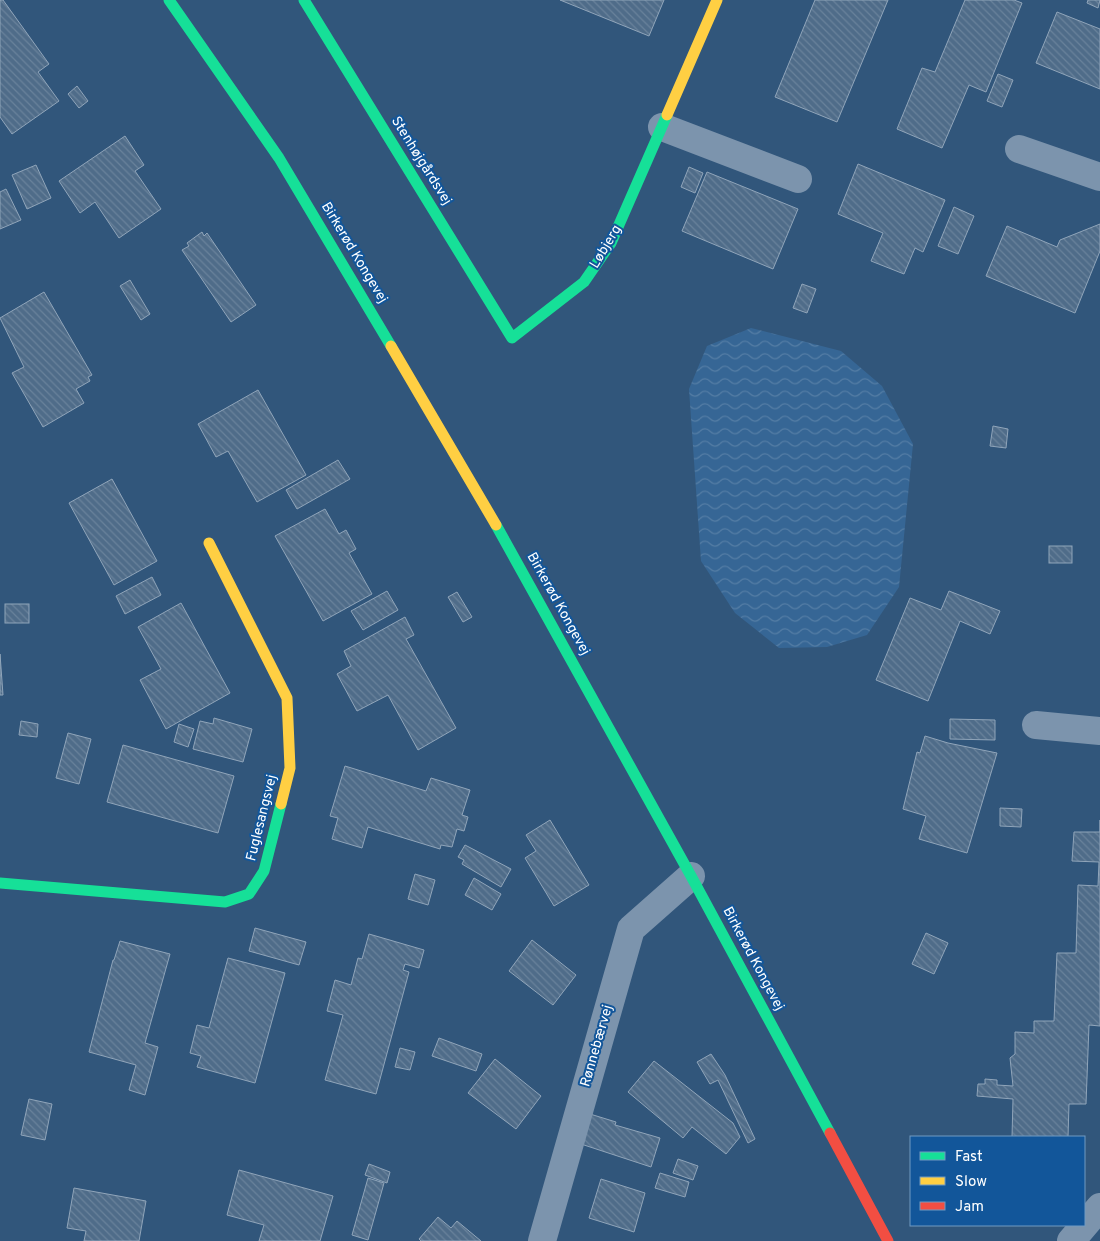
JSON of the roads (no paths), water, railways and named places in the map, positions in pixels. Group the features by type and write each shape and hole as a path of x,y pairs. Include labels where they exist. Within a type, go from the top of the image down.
{"street":[{"name":"Birkerød Kongevej","path":"169,0 279,158 469,476 691,876 888,1241"},
{"name":"Stenhøjgårdsvej","path":"304,0 512,338"},
{"name":"Løbjerg","path":"512,338 584,282 611,244 717,0"},
{"path":"662,128 798,179"},
{"path":"1019,149 1100,177"},
{"name":"Fuglesangsvej","path":"0,883 225,902 249,894 264,871 290,768 287,698 209,543"},
{"path":"1036,725 1100,732"},
{"name":"Rønnebærvej","path":"542,1241 631,929 691,876"},
{"path":"1085,1225 1100,1207"},
{"path":"1071,1241 1084,1226"}],"water":[{"path":"751,328 841,351 882,386 913,444 899,587 867,635 827,647 779,648 735,613 701,561 689,389 707,346"}]}
